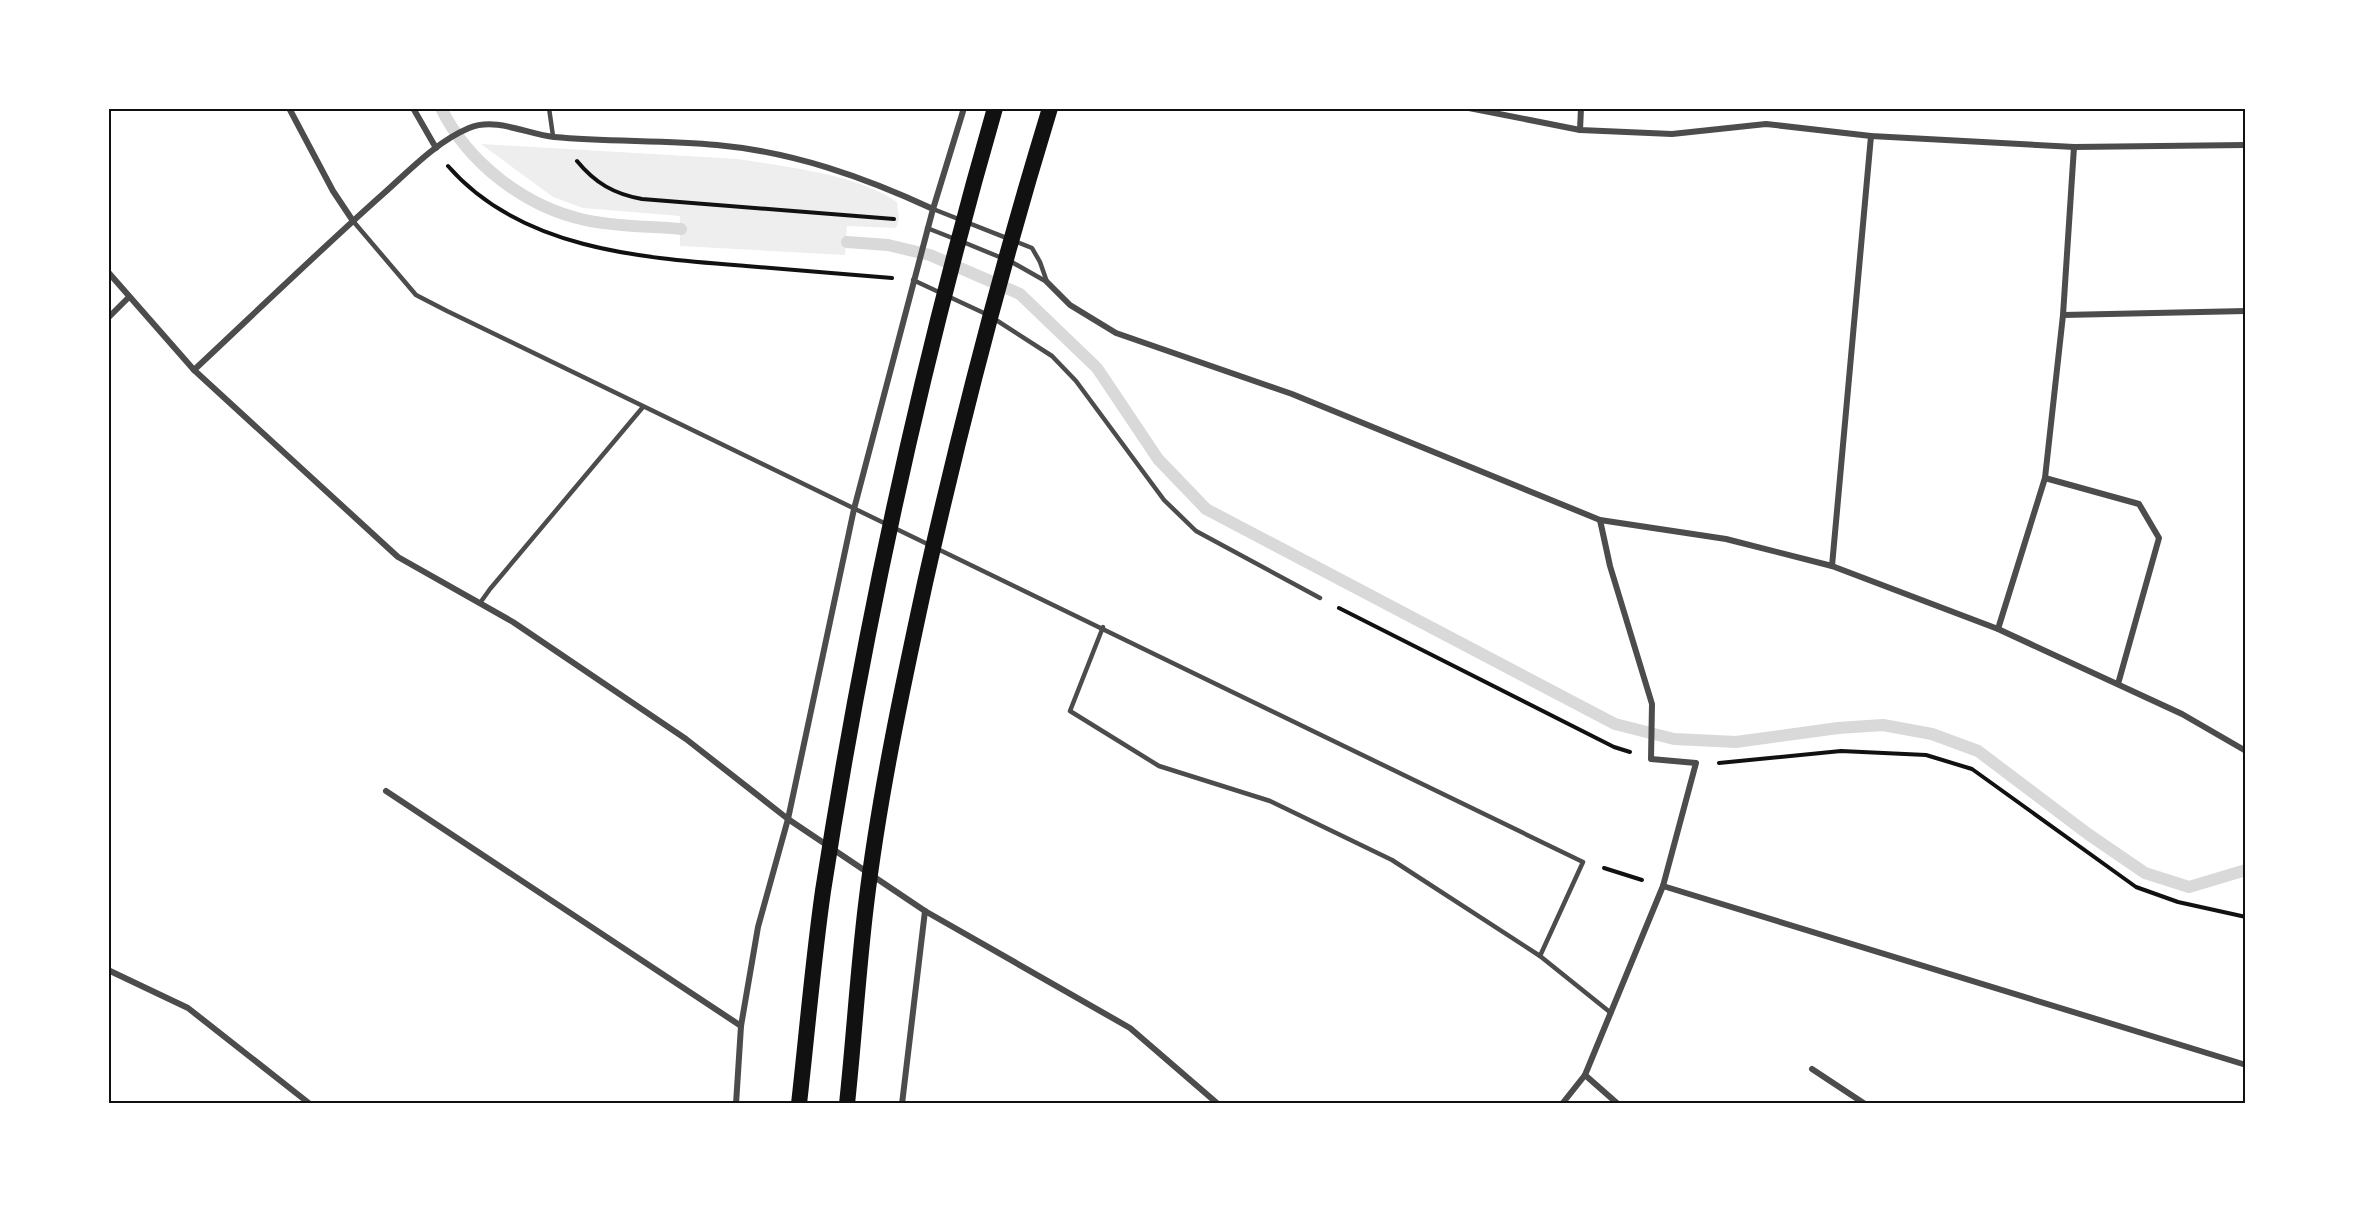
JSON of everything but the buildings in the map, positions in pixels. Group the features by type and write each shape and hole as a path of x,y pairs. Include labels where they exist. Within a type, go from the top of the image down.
{"highway":[{"path":"799,1104 823,894 883,552 955,249 996,108"},
{"path":"848,1104 866,905 890,752 944,497 1003,263 1050,108"}],"street":[{"path":"289,108 333,191 353,221"},
{"path":"413,108 436,148"},
{"path":"736,1104 741,1026 758,927 788,819 854,509 915,271 964,108"},
{"path":"1469,108 1580,130 1672,134 1766,124 1871,136 2074,147 2246,145"},
{"path":"1580,130 1581,108"},
{"path":"194,370 353,221 443,141 472,127 491,124 553,136 717,145 760,151 807,161 881,185 933,209"},
{"path":"1832,566 1871,136"},
{"path":"1998,630 2045,477 2063,315 2074,147"},
{"path":"108,272 194,370 398,557 513,622 686,739 788,819 925,911 1130,1028 1218,1104"},
{"path":"1047,282 1070,305 1116,333 1292,394 1600,520 1726,539 1832,566 1998,630 2182,714 2246,751"},
{"path":"108,318 129,297"},
{"path":"2063,315 2246,311"},
{"path":"2045,477 2139,504 2160,538 2118,684"},
{"path":"1562,1104 1585,1075 1664,886 1695,763 1651,759 1652,704 1610,566 1600,520"},
{"path":"386,791 741,1026"},
{"path":"1664,886 2246,1065"},
{"path":"902,1104 925,911"},
{"path":"108,970 188,1008 310,1104"},
{"path":"1812,1069 1864,1104"},
{"path":"1585,1075 1618,1104"}],"lane":[{"path":"549,108 553,136"},
{"path":"933,209 1032,248 1047,282"},
{"path":"353,221 416,295 1583,862 1540,956"},
{"path":"927,228 1026,268 1047,282"},
{"path":"913,280 974,308 1028,338 1052,356 1110,424 1164,501 1196,531 1320,598"},
{"path":"480,603 643,407"},
{"path":"1103,627 1070,711 1159,766 1270,801 1392,860 1540,956 1611,1013"}],"path":[{"path":"436,148 449,168 462,181 511,217 559,238 617,251 686,262 913,280"},
{"path":"572,156 586,173 610,191 626,196 899,219 927,228"},
{"path":"1320,598 1614,747 1651,759"},
{"path":"1695,763 1739,762 1841,751 1926,755 1972,769 2136,888 2178,902 2246,917"},
{"path":"1583,862 1664,886"}],"shaded area":[{"path":"481,144 738,159 799,169 842,178 880,192 897,202 899,219 896,228 847,226 845,255 680,246 680,216 583,208 553,197"}],"waterway":[{"path":"441,108 466,147 483,164 501,180 541,205 585,220 681,229"},
{"path":"847,242 888,245 930,255 1020,294 1097,368 1158,459 1206,509 1615,724 1674,739 1736,742 1838,728 1883,725 1932,734 1978,751 2088,834 2145,873 2189,887 2246,870"}]}
